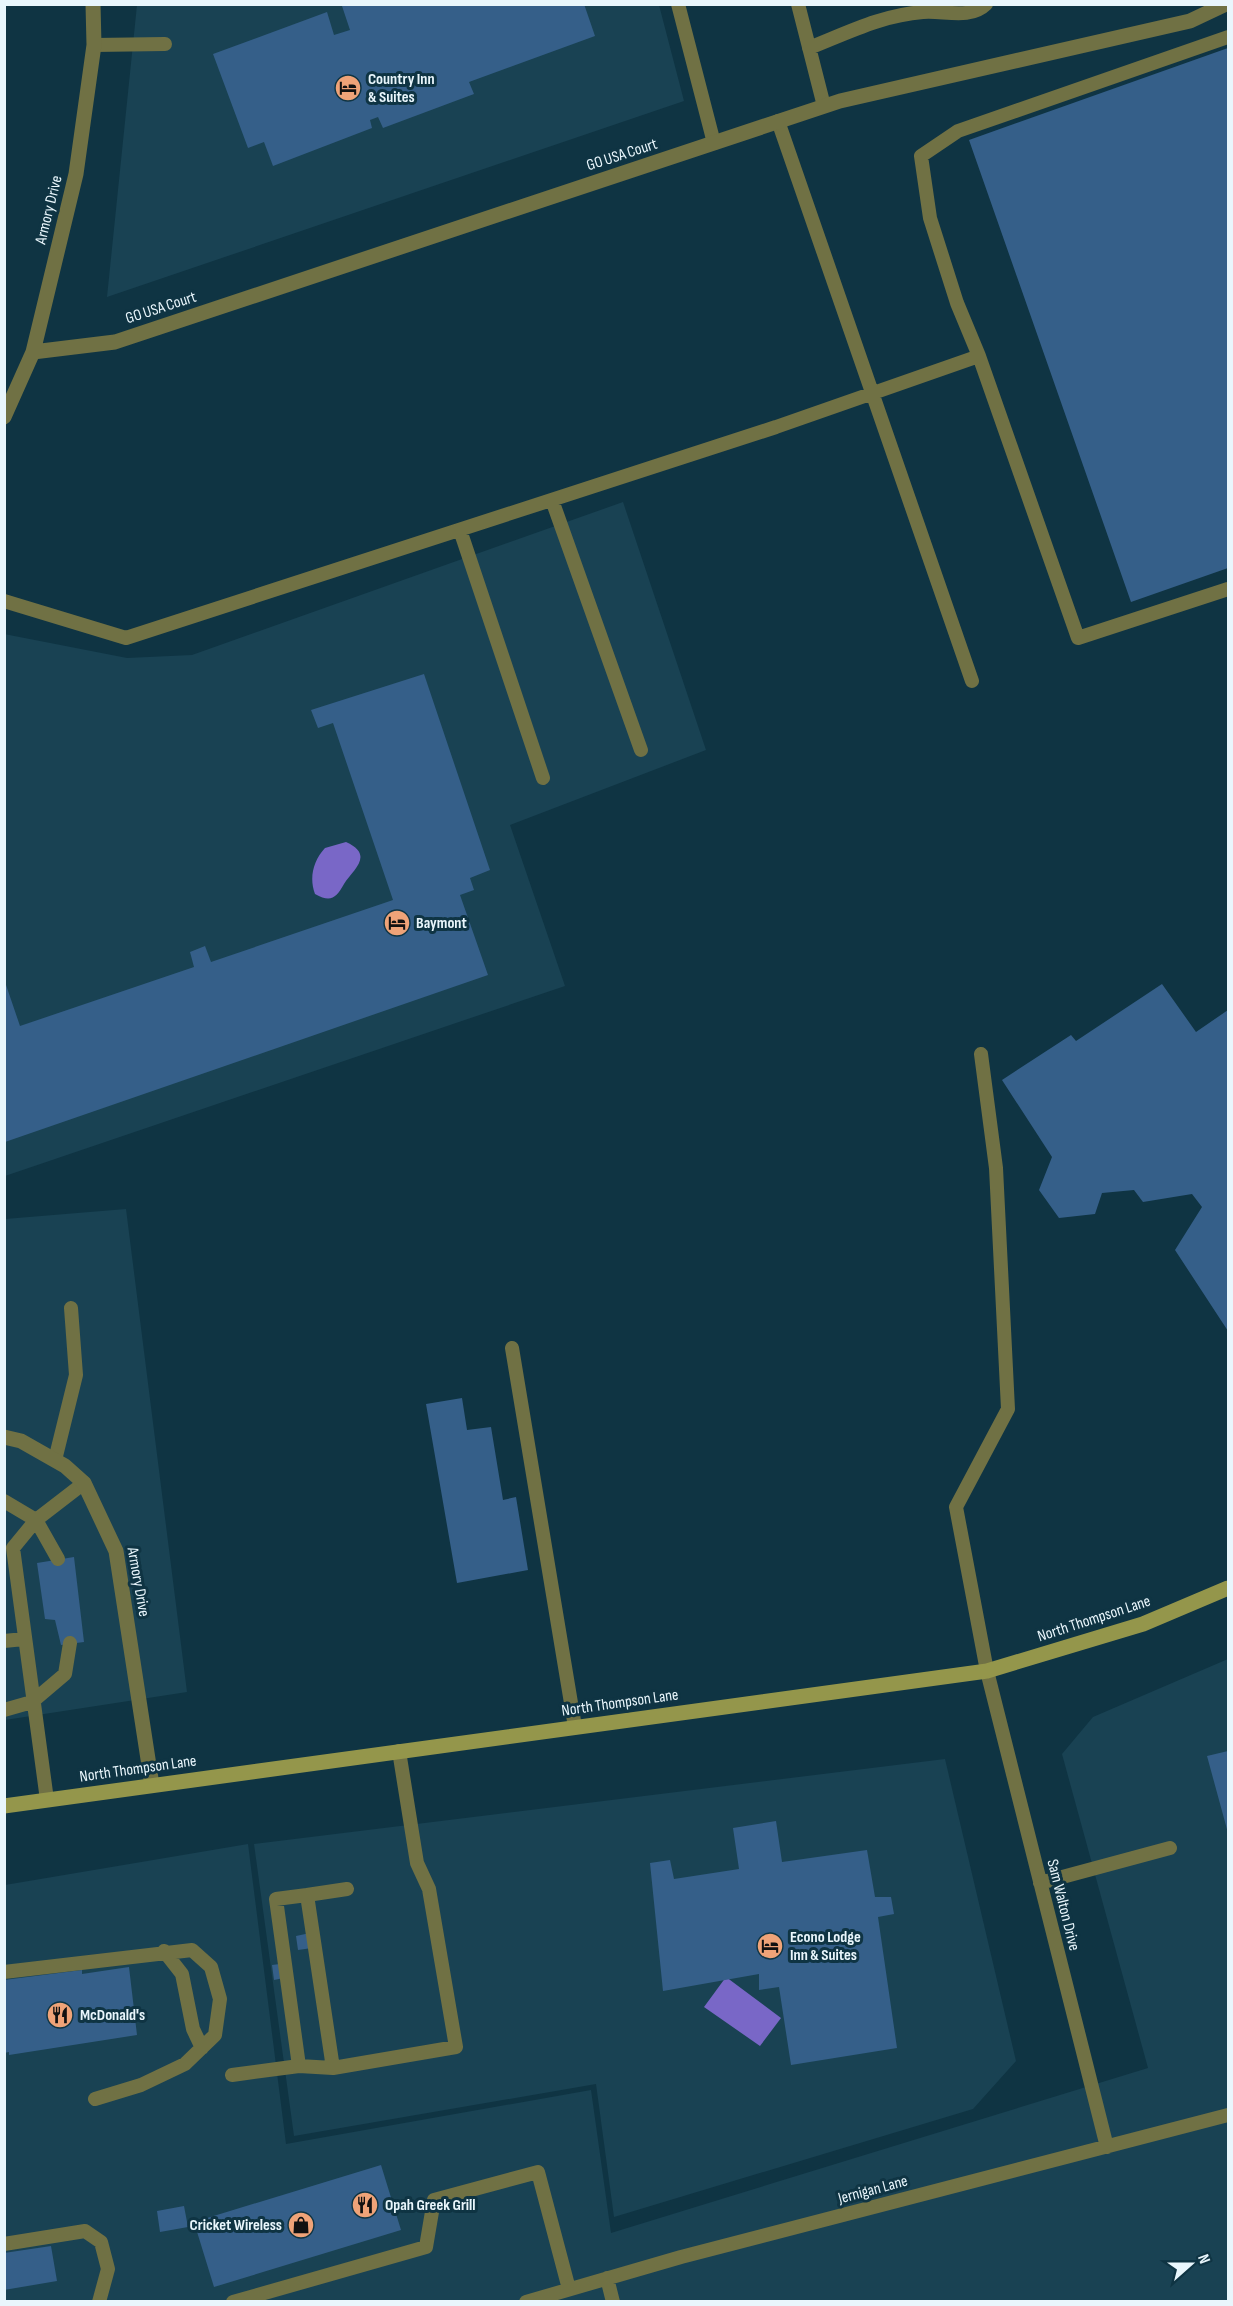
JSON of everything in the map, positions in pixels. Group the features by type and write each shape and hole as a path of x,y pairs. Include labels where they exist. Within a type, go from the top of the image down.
{"main road":[{"name":"North Thompson Lane","path":"4,1806 987,1671 1143,1624 1228,1588"}],"street":[{"name":"Armory Drive","path":"4,417 33,352 76,174 94,45 93,4"},
{"name":"GO USA Court","path":"33,352 115,342 824,106 1190,21 1226,4"},
{"name":"Armory Drive","path":"4,1437 21,1441 55,1460 84,1482 116,1551 152,1785"}],"lane":[{"path":"678,4 714,143"},
{"path":"798,4 824,106"},
{"path":"809,48 885,17 927,11 955,14 982,9 986,4"},
{"path":"1228,37 958,131 921,156 930,218 957,303 979,356 1078,638 1228,589"},
{"path":"94,45 165,44"},
{"path":"778,121 972,681"},
{"path":"4,600 126,638 776,428 979,356"},
{"path":"552,500 641,750"},
{"path":"460,530 543,778"},
{"name":"Sam Walton Drive","path":"981,1054 996,1168 1008,1409 956,1507 987,1671 1107,2147"},
{"path":"55,1460 76,1375 71,1308"},
{"path":"512,1348 575,1727"},
{"path":"47,1800 13,1548 36,1520 84,1482"},
{"path":"4,1501 36,1520 58,1560"},
{"path":"4,1641 24,1639"},
{"path":"4,1710 32,1702 65,1674 70,1643"},
{"path":"232,2075 299,2066 333,2068 456,2047 429,1889 417,1863 399,1751"},
{"path":"1040,1883 1170,1848"},
{"path":"299,2066 276,1899 347,1889"},
{"path":"307,1894 333,2068"},
{"path":"4,1972 164,1951 192,1950 211,1966 220,1999 215,2035 185,2064 141,2085 95,2100"},
{"path":"164,1951 182,1974 193,2029 202,2048"},
{"name":"Jernigan Lane","path":"526,2301 1228,2115"},
{"path":"233,2301 426,2247 434,2200 538,2172 569,2289"},
{"path":"4,2244 85,2232 101,2242 108,2270 99,2301"},
{"path":"607,2278 612,2301"}],"shaded area":[{"path":"137,5 659,5 684,101 107,297"},
{"path":"623,502 706,750 510,825 565,986 5,1176 4,634 127,658 192,655"},
{"path":"346,842 359,852 359,863 336,896 325,898 315,894 312,876 318,858 325,848"},
{"path":"126,1209 187,1692 5,1720 5,1219"},
{"path":"1228,1659 1228,2301 5,2302 5,1885 248,1844 286,2144 591,2090 611,2233 1148,2068 1062,1754 1093,1717"},
{"path":"945,1759 1016,2061 973,2109 614,2217 596,2084 294,2136 254,1844"},
{"path":"726,1977 781,2018 760,2046 704,2007"}],"building":[{"name":"Country Inn & Suites","path":"346,4 584,4 595,36 469,82 474,94 383,128 378,117 370,120 372,128 273,166 264,142 248,148 213,54 327,12 334,35 350,30 342,6"},
{"path":"1228,48 1228,568 1131,602 969,140"},
{"name":"Baymont","path":"424,674 490,870 470,878 474,890 460,895 488,975 5,1142 5,982 20,1026 194,967 190,952 205,946 211,962 393,900 333,723 318,728 311,710"},
{"path":"1162,984 1196,1032 1228,1010 1228,1331 1175,1250 1202,1207 1192,1194 1143,1202 1134,1190 1102,1193 1095,1214 1059,1218 1039,1190 1052,1157 1002,1080 1071,1035 1076,1041"},
{"path":"462,1398 467,1430 491,1427 503,1500 516,1497 528,1570 457,1583 426,1404"},
{"path":"74,1557 84,1642 61,1645 55,1620 45,1619 37,1563"},
{"path":"1228,1751 1228,1833 1207,1756"},
{"name":"Econo Lodge Inn & Suites","path":"776,1821 782,1862 867,1850 875,1897 891,1897 894,1914 878,1917 897,2048 791,2065 779,1987 759,1990 759,1974 663,1991 650,1863 670,1860 674,1879 739,1869 733,1828"},
{"path":"310,1933 312,1948 298,1950 296,1936"},
{"path":"287,1963 289,1977 274,1980 272,1965"},
{"path":"129,1967 137,2035 9,2055 9,2052 4,2053 4,1980 82,1970 82,1974"},
{"path":"381,2165 401,2230 214,2287 194,2222"},
{"path":"184,2206 188,2227 160,2232 157,2211"},
{"path":"51,2246 57,2281 4,2290 4,2253"}],"place":[{"name":"Country Inn & Suites","path":"348,88"},
{"name":"Baymont","path":"397,923"},
{"name":"Econo Lodge Inn & Suites","path":"770,1946"},
{"name":"McDonald's","path":"60,2015"},
{"name":"Opah Greek Grill","path":"365,2205"},
{"name":"Cricket Wireless","path":"301,2225"}]}
